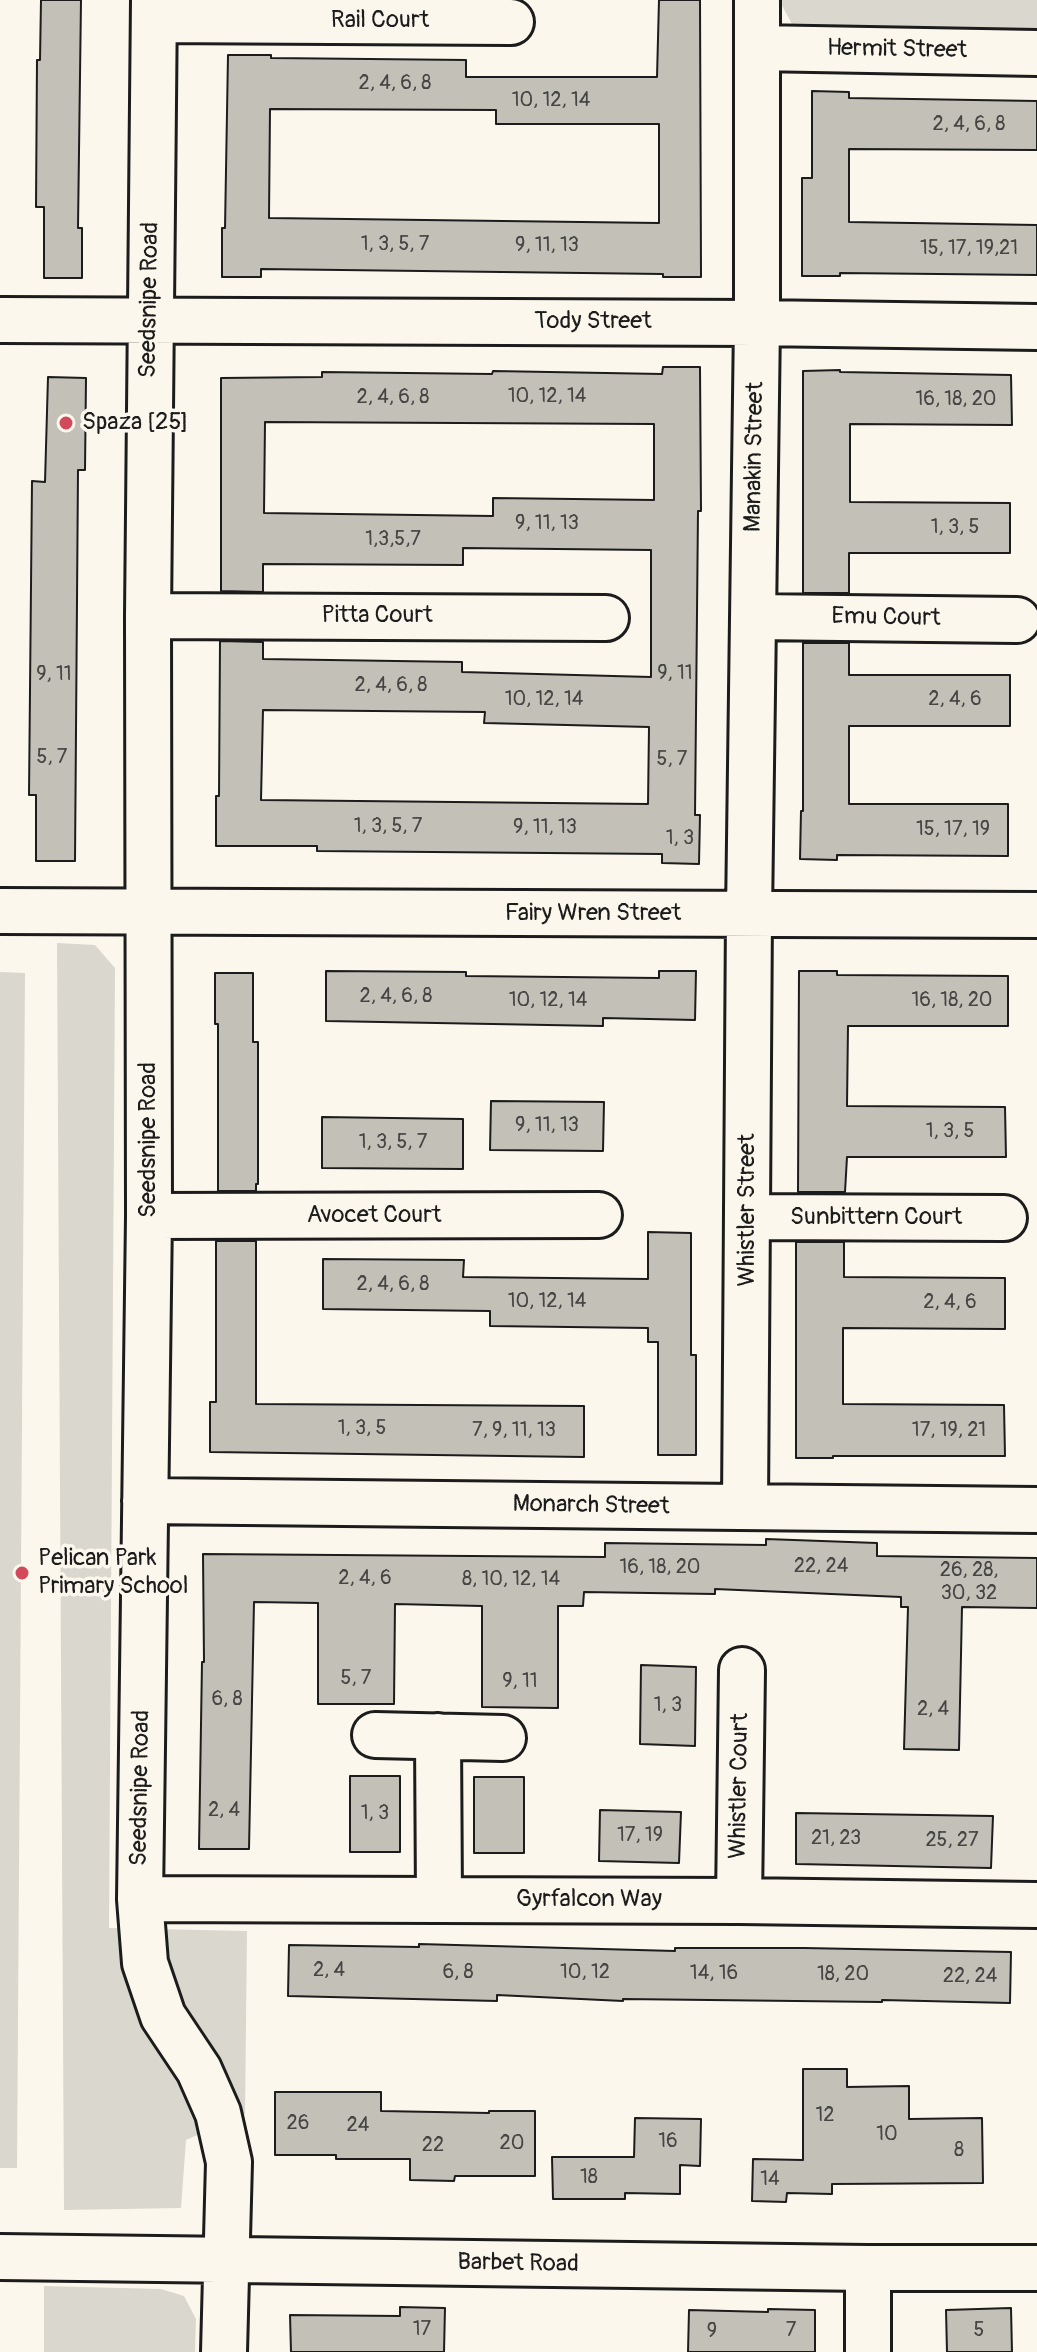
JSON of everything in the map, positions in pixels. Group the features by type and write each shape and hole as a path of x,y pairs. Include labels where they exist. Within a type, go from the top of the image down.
{"street":[{"name":"Manakin Street","path":"749,914 757,323 757,0"},
{"name":"Rail Court","path":"154,10 511,22"},
{"name":"Seedsnipe Road","path":"154,10 148,616 149,1216 140,1899 145,1963 163,2016 199,2070 218,2113 229,2162 224,2352"},
{"name":"Hermit Street","path":"757,48 1037,53"},
{"name":"Tody Street","path":"0,320 1037,327"},
{"name":"Pitta Court","path":"148,616 606,618"},
{"name":"Emu Court","path":"754,617 1017,620"},
{"name":"Fairy Wren Street","path":"0,911 1037,915"},
{"name":"Whistler Street","path":"745,1507 749,914"},
{"name":"Avocet Court","path":"149,1216 599,1215"},
{"name":"Sunbittern Court","path":"748,1217 1004,1218"},
{"name":"Monarch Street","path":"145,1501 1037,1510"},
{"name":"Whistler Court","path":"739,1901 742,1670"},
{"path":"375,1735 503,1738"},
{"path":"438,1736 439,1900"},
{"name":"Gyrfalcon Way","path":"140,1899 1037,1905"},
{"name":"Barbet Road","path":"0,2257 1037,2268"},
{"path":"868,2268 868,2352"}],"shaded area":[{"path":"779,0 1037,0 1037,31 804,31 793,26"},
{"path":"57,943 95,945 115,968 109,1928 247,1931 245,2114 186,2140 181,2208 64,2210"},
{"path":"0,972 25,973 17,2168 0,2168"},
{"path":"44,2286 161,2289 184,2296 196,2319 195,2352 44,2352"}],"building":[{"path":"41,0 81,0 78,228 82,228 82,278 44,278 44,207 36,207 37,60 40,60"},
{"path":"659,0 700,0 701,277 261,269 261,277 222,277 228,55 466,60 466,77 657,77","holes":["270,109 496,110 496,124 659,124 659,223 269,218"]},
{"path":"812,91 849,92 849,98 1037,101 1037,150 849,149 849,222 1037,225 1037,275 840,273 840,276 802,276 802,178 812,178"},
{"path":"663,367 700,367 701,511 698,511 695,815 700,815 699,864 662,863 662,854 317,851 317,846 216,846 220,641 263,642 263,659 462,662 462,672 651,677 651,550 463,548 463,565 263,564 263,592 221,591 221,378 322,377 322,372 662,374","holes":["265,422 654,424 654,500 493,498 493,516 264,513","263,710 485,712 484,723 649,727 648,804 261,800"]},
{"path":"803,371 1011,375 1012,425 850,424 850,502 1010,503 1010,553 849,553 849,593 803,593"},
{"path":"48,377 86,378 85,470 78,470 75,861 36,861 36,795 29,795 32,481 45,482"},
{"path":"803,643 849,643 849,675 1010,675 1010,726 849,726 849,804 1008,804 1008,856 837,855 837,860 800,859"},
{"path":"326,971 659,978 659,971 696,971 695,1020 603,1018 603,1026 326,1021"},
{"path":"799,971 837,971 837,975 1008,976 1008,1026 848,1026 847,1106 1005,1107 1006,1157 847,1157 845,1192 798,1192"},
{"path":"215,973 253,973 253,1042 258,1042 256,1191 218,1191"},
{"path":"491,1101 604,1102 603,1151 490,1150"},
{"path":"322,1117 463,1119 463,1169 322,1168"},
{"path":"648,1232 691,1233 691,1355 696,1355 696,1455 658,1455 658,1342 648,1342 648,1328 490,1326 490,1311 323,1309 323,1259 464,1260 463,1277 648,1279"},
{"path":"216,1241 256,1241 256,1404 584,1406 584,1457 210,1452 210,1402 216,1402"},
{"path":"796,1242 844,1242 844,1277 1005,1278 1005,1329 843,1328 843,1404 1004,1405 1005,1456 796,1458"},
{"path":"766,1539 877,1543 877,1556 1037,1558 1037,1608 962,1607 959,1750 904,1749 908,1607 901,1607 901,1597 715,1589 715,1594 584,1592 583,1606 558,1606 558,1708 482,1707 482,1606 395,1604 394,1704 318,1704 318,1603 254,1602 249,1849 199,1849 204,1662 203,1554 605,1557 605,1543 766,1545"},
{"path":"641,1665 696,1667 695,1746 640,1744"},
{"path":"350,1776 400,1776 400,1852 350,1852"},
{"path":"474,1777 524,1777 524,1853 474,1853"},
{"path":"600,1810 681,1812 679,1863 599,1861"},
{"path":"796,1813 993,1816 991,1868 796,1864"},
{"path":"419,1944 675,1951 675,1948 804,1948 1011,1952 1010,2003 623,2001 497,1995 497,2001 288,1996 289,1945 419,1947"},
{"path":"803,2069 847,2069 847,2087 909,2086 909,2119 982,2118 983,2183 832,2184 832,2194 787,2193 786,2202 752,2201 753,2159 803,2160"},
{"path":"275,2092 381,2092 381,2111 535,2111 535,2176 455,2176 454,2181 410,2180 410,2159 275,2155"},
{"path":"635,2118 701,2119 700,2166 680,2165 680,2194 625,2193 625,2199 553,2199 552,2157 634,2157"},
{"path":"400,2307 445,2308 444,2352 291,2352 290,2315 400,2316"},
{"path":"1011,2308 1012,2352 947,2352 946,2310"},
{"path":"768,2309 815,2310 815,2352 688,2352 689,2310 768,2312"}],"place":[{"name":"Spaza [25]","path":"66,423"},
{"name":"Pelican Park Primary School","path":"22,1573"}]}
